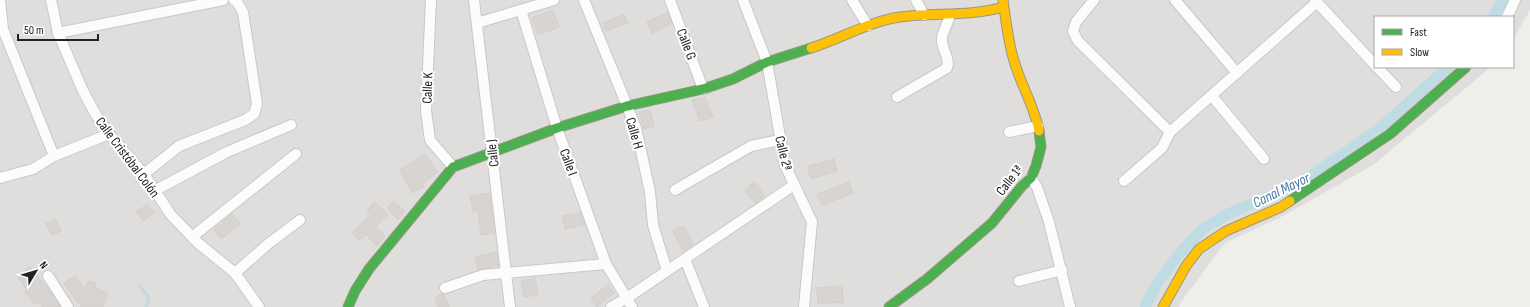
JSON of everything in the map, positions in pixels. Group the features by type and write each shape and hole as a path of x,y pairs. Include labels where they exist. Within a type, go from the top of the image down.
{"street":[{"path":"0,0 3,30 54,156"},
{"name":"Calle Cristóbal Colón","path":"51,0 58,33 83,92 96,115 109,134 144,174 171,215 192,237 235,273 259,307"},
{"path":"58,33 223,0"},
{"path":"144,174 179,146 245,120 254,114 256,104 243,12 238,2 234,0"},
{"name":"Calle K","path":"431,0 426,111 430,140 453,167"},
{"name":"Calle J","path":"474,0 510,307"},
{"path":"477,23 554,0"},
{"name":"Calle H","path":"584,0 636,128 650,192 653,225 667,271"},
{"name":"Calle G","path":"670,0 703,89"},
{"name":"Calle 2ª","path":"743,0 767,62 785,165 812,222 804,307"},
{"path":"852,0 868,26"},
{"path":"916,0 924,14"},
{"path":"1094,0 1076,22 1073,31 1078,41 1170,132"},
{"path":"1175,0 1237,73"},
{"path":"1507,16 1515,0"},
{"path":"1124,181 1162,148 1170,132 1212,96 1316,1 1374,64"},
{"path":"348,307 369,269 453,167 557,128 627,106 703,89 733,79 767,62 827,43 868,26 898,17 924,14 950,15 993,10 1003,3"},
{"name":"Calle 1ª","path":"889,307 927,279 992,223 1022,186 1031,178 1036,166 1041,147 1038,126 1015,64 1003,3"},
{"name":"Calle I","path":"521,10 557,128 606,264 632,307"},
{"path":"897,97 948,68 949,63 942,37 950,15"},
{"path":"1378,68 1396,87"},
{"path":"1163,307 1186,266 1199,250 1226,231 1281,207 1370,148 1390,134 1465,68"},
{"path":"1212,96 1264,159"},
{"path":"154,191 227,152 291,125"},
{"path":"1009,132 1038,126"},
{"path":"0,177 33,168 54,156 109,134"},
{"path":"675,190 751,146 780,140"},
{"path":"192,237 296,154"},
{"path":"1031,178 1037,187 1042,200 1062,270 1070,307"},
{"path":"611,307 627,298 794,185"},
{"path":"235,273 268,244 300,220"},
{"path":"685,258 704,307"},
{"path":"445,288 483,275 606,264"},
{"path":"1019,281 1062,270"},
{"path":"48,276 68,307"}],"shaded area":[{"path":"0,0 1530,0 1530,10 1514,38 1514,16 1374,16 1374,68 1490,68 1373,165 1285,215 1225,243 1181,302 1179,307 0,307"}],"building":[{"path":"553,10 559,27 538,35 532,18"},
{"path":"668,12 672,23 652,34 647,22"},
{"path":"624,14 628,23 606,31 603,23"},
{"path":"705,97 713,117 700,121 692,100"},
{"path":"650,110 654,126 644,129 639,112"},
{"path":"425,154 437,172 423,184 424,187 412,193 400,170"},
{"path":"834,159 837,171 811,179 807,167"},
{"path":"755,182 765,196 755,203 745,190"},
{"path":"849,182 853,193 822,205 817,194"},
{"path":"489,193 495,233 481,235 478,210 473,211 470,196"},
{"path":"394,201 405,212 398,220 387,208"},
{"path":"374,202 388,214 376,227 385,236 377,246 366,234 359,240 352,232 371,215 367,211"},
{"path":"148,204 154,213 143,221 136,212"},
{"path":"581,213 585,225 565,229 562,216"},
{"path":"232,214 241,224 221,239 214,230"},
{"path":"56,219 61,231 52,235 46,223"},
{"path":"684,226 693,245 683,251 673,231"},
{"path":"497,252 499,265 478,270 475,257"},
{"path":"30,267 52,294 60,307 42,307 38,302 35,304 25,292 27,290 17,276"},
{"path":"75,276 85,290 88,281 96,283 94,287 108,293 103,307 80,307 81,304 78,303 64,283"},
{"path":"535,278 538,295 524,297 521,281"},
{"path":"608,285 614,293 597,307 591,298"},
{"path":"842,286 843,302 818,304 817,288"},
{"path":"443,294 449,307 438,307 435,297"}],"waterway":[{"name":"Canal Mayor","path":"1494,16 1503,0"},
{"name":"Canal Mayor","path":"1145,307 1157,284 1178,255 1204,228 1230,213 1297,185 1378,130 1447,68"},
{"path":"139,285 149,298 146,307"}],"traffic: fast":[{"path":"348,307 355,291 369,269 453,167 557,128 627,106 703,89 733,79 767,62 811,48"},
{"path":"1290,201 1390,134 1465,68"},
{"path":"889,307 927,279 992,223 1022,186 1031,178 1041,147 1039,131"}],"traffic: slow":[{"path":"1003,0 1013,56 1018,73 1035,114 1039,131"},
{"path":"811,48 866,26 889,19 977,12 1003,7"},
{"path":"1163,307 1186,266 1199,249 1226,231 1281,207 1290,201"}]}
